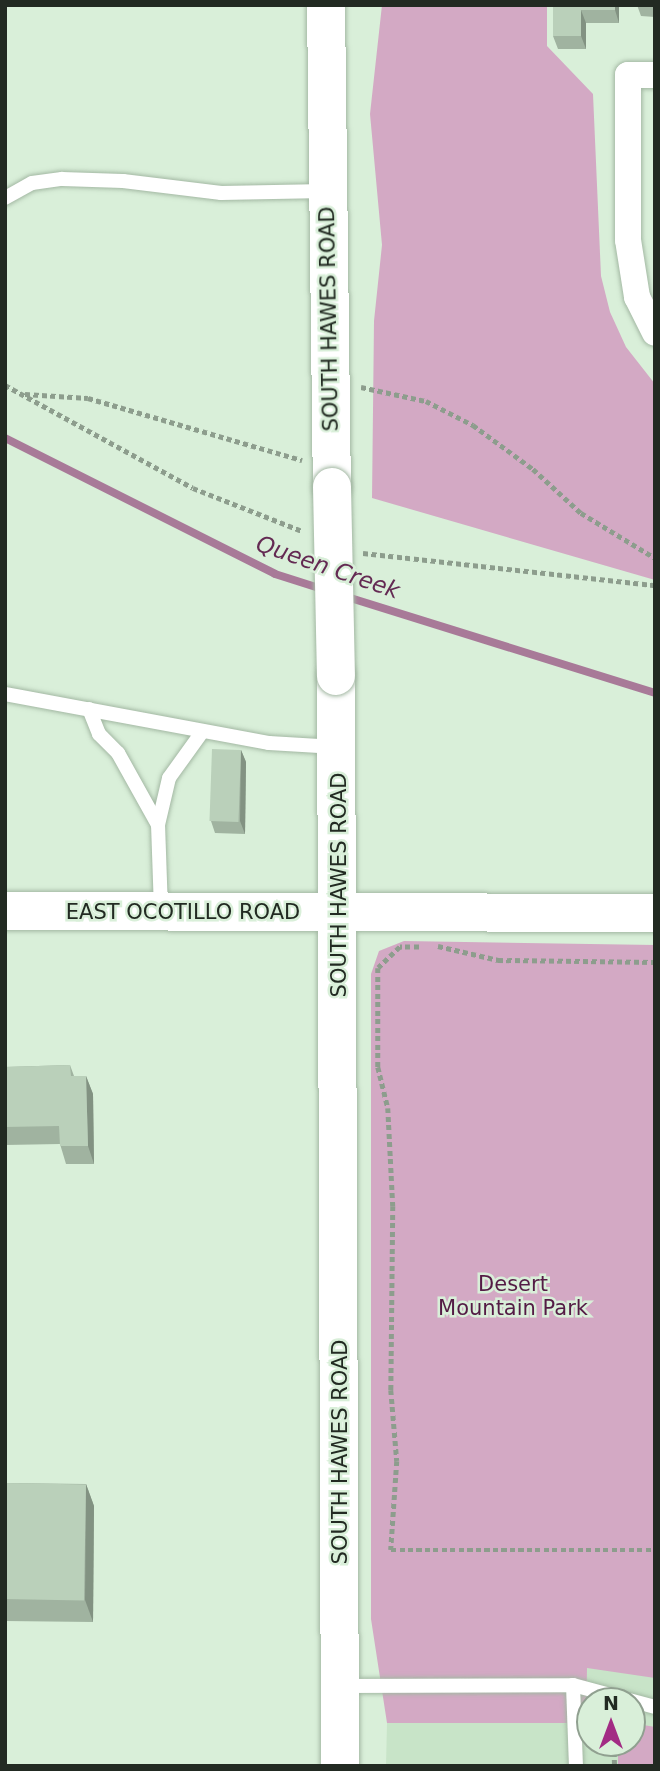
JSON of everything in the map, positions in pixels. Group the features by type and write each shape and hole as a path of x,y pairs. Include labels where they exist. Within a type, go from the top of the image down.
{"main road":[{"name":"SOUTH HAWES ROAD","path":"326,5 331,478 340,913 340,1766"},
{"name":"EAST OCOTILLO ROAD","path":"5,911 655,913"}],"street":[{"path":"642,75 628,251 638,298 655,333"}],"lane":[{"path":"5,198 32,183 62,179 123,181 221,194 327,191"},
{"path":"5,694 269,743 337,747"},
{"path":"89,709 99,734 118,753 158,825"},
{"path":"162,911 158,825 169,778 202,732"},
{"path":"573,1685 576,1766"},
{"path":"340,1686 573,1685 655,1707"}],"path":[{"path":"330,382 426,401 473,425 533,469 581,513 655,558"},
{"path":"25,394 88,398 331,478"},
{"path":"655,962 498,960 441,946 400,947 378,968 378,1067 388,1108 393,1206 391,1390 397,1461 391,1550 655,1550"}],"shaded area":[{"path":"586,1668 655,1668 655,1766 386,1766 387,1723 576,1723 576,1757 646,1757 646,1687 586,1687"}],"green space":[{"path":"382,5 547,5 547,46 593,94 601,276 610,312 626,347 655,384 655,580 372,498 374,321 382,245 370,114"},
{"name":"Desert Mountain Park","path":"404,941 655,945 655,1678 587,1668 587,1687 576,1687 576,1723 387,1723 371,1619 371,974 379,951"},
{"path":"646,1725 655,1727 655,1766 618,1766 618,1757 646,1757"}],"building":[{"path":"553,5 615,5 615,10 581,10 581,36 553,36"},
{"path":"212,749 241,750 238,822 209,821"},
{"path":"70,1065 71,1076 86,1076 88,1146 60,1146 59,1126 5,1127 5,1067"},
{"path":"5,1483 86,1484 84,1600 5,1599"}],"waterway":[{"name":"Queen Creek","path":"5,438 275,574 325,590"},
{"name":"Queen Creek","path":"344,596 655,693"}]}
